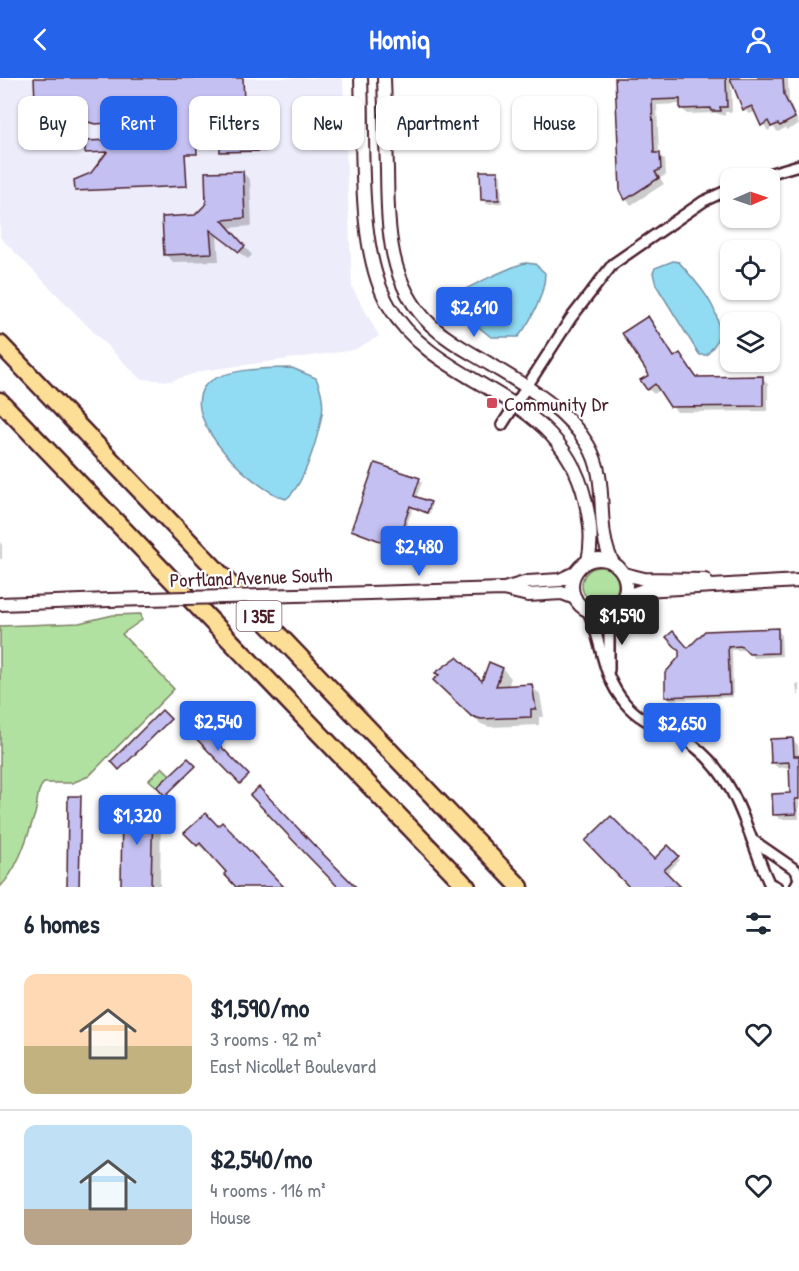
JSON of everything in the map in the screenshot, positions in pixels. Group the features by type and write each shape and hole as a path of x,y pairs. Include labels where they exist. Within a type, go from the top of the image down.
{"highway":[{"name":"I 35E","path":"0,344 520,887"},
{"name":"I 35E","path":"0,401 467,887"}],"street":[{"path":"361,78 367,240 379,287 403,329 430,353 515,404 560,444 574,466 590,519 592,536 588,561"},
{"path":"384,78 388,219 394,263 402,285 429,324 452,343 525,386 562,414 588,445 600,472 604,500 603,536 613,563"},
{"path":"780,170 799,165"},
{"path":"502,425 525,386 590,291 613,264 704,201 720,194"},
{"path":"742,583 644,579 624,574 613,563 605,559 588,561 575,573 572,585 575,598 588,611 596,627 599,650 609,678 624,702 645,723 690,743 714,762 732,790 769,883 777,887"},
{"name":"Portland Avenue South","path":"0,604 503,589 528,582 560,580 575,573"},
{"path":"624,574 626,582 624,597"},
{"path":"609,678 609,627 614,609 624,597 644,590 799,581"},
{"name":"Portland Avenue South","path":"503,589 528,595 562,593 575,598"},
{"path":"588,611 601,614 614,609"},
{"path":"754,841 796,870 799,879 795,887"}],"shaded area":[{"path":"0,78 343,78 344,96 292,96 292,150 346,150 352,287 379,336 354,350 202,371 171,381 140,379 0,237"}],"green space":[{"path":"600,567 613,572 618,585 613,598 600,603 587,598 582,585 587,572"},
{"path":"141,614 142,620 122,634 174,689 89,776 72,783 44,783 41,786 35,814 21,853 12,871 0,887 0,626 79,623 113,615"},
{"path":"162,767 170,775 157,787 149,780"}],"water":[{"path":"673,261 679,262 692,277 705,293 715,311 719,334 707,355 700,355 697,351 656,285 653,273 655,268"},
{"path":"526,263 535,264 545,273 543,289 536,307 518,337 491,337 459,311 457,295 461,292"},
{"path":"292,368 316,378 322,396 323,409 309,460 299,483 286,499 257,483 225,453 211,435 202,418 199,401 204,387 221,376 245,370"}],"building":[{"path":"34,78 243,78 244,96 189,96 189,150 197,150 197,154 185,154 187,186 75,191 74,180 91,173 107,152 85,153 85,150 88,150 88,141 100,140 100,150 177,150 177,96 100,96 100,124 95,124 88,122 88,96 35,96"},
{"path":"615,78 726,78 727,107 720,107 721,111 711,111 711,108 680,109 680,99 652,100 654,153 660,153 661,169 655,172 659,178 625,200 620,190"},
{"path":"730,78 783,78 784,95 795,118 780,126 778,124 771,127 768,121 761,126 752,106 743,110"},
{"path":"220,150 265,151 220,152"},
{"path":"243,171 245,218 222,220 245,246 239,252 210,230 212,253 164,255 162,217 195,215 206,204 205,172"},
{"path":"480,171 498,171 499,200 481,200"},
{"path":"648,316 674,357 680,353 696,377 763,376 763,406 670,407 655,384 647,390 640,380 649,375 622,333"},
{"path":"375,463 420,478 414,496 431,502 427,513 410,506 396,547 351,530"},
{"path":"778,628 778,653 749,654 741,646 728,647 730,694 665,697 665,673 679,657 679,651 666,637 673,631 688,648 705,631"},
{"path":"457,657 482,681 489,662 503,668 496,686 532,684 536,709 531,709 531,717 481,719 471,716 433,680 439,675 435,673"},
{"path":"162,710 171,719 119,770 111,761"},
{"path":"195,720 249,775 240,784 186,728"},
{"path":"793,738 794,756 799,756 799,799 795,799 796,814 773,815 772,794 790,793 789,762 771,763 770,739"},
{"path":"188,758 196,766 165,796 157,787"},
{"path":"259,787 356,887 338,887 304,852 250,795"},
{"path":"68,796 81,796 79,887 67,887"},
{"path":"122,805 153,806 151,887 121,887"},
{"path":"206,813 218,826 222,822 284,887 236,887 200,843 197,846 184,833"},
{"path":"611,816 654,859 668,845 679,856 664,870 681,887 629,887 585,841"}],"place":[{"name":"Community Dr","path":"492,403"}]}
